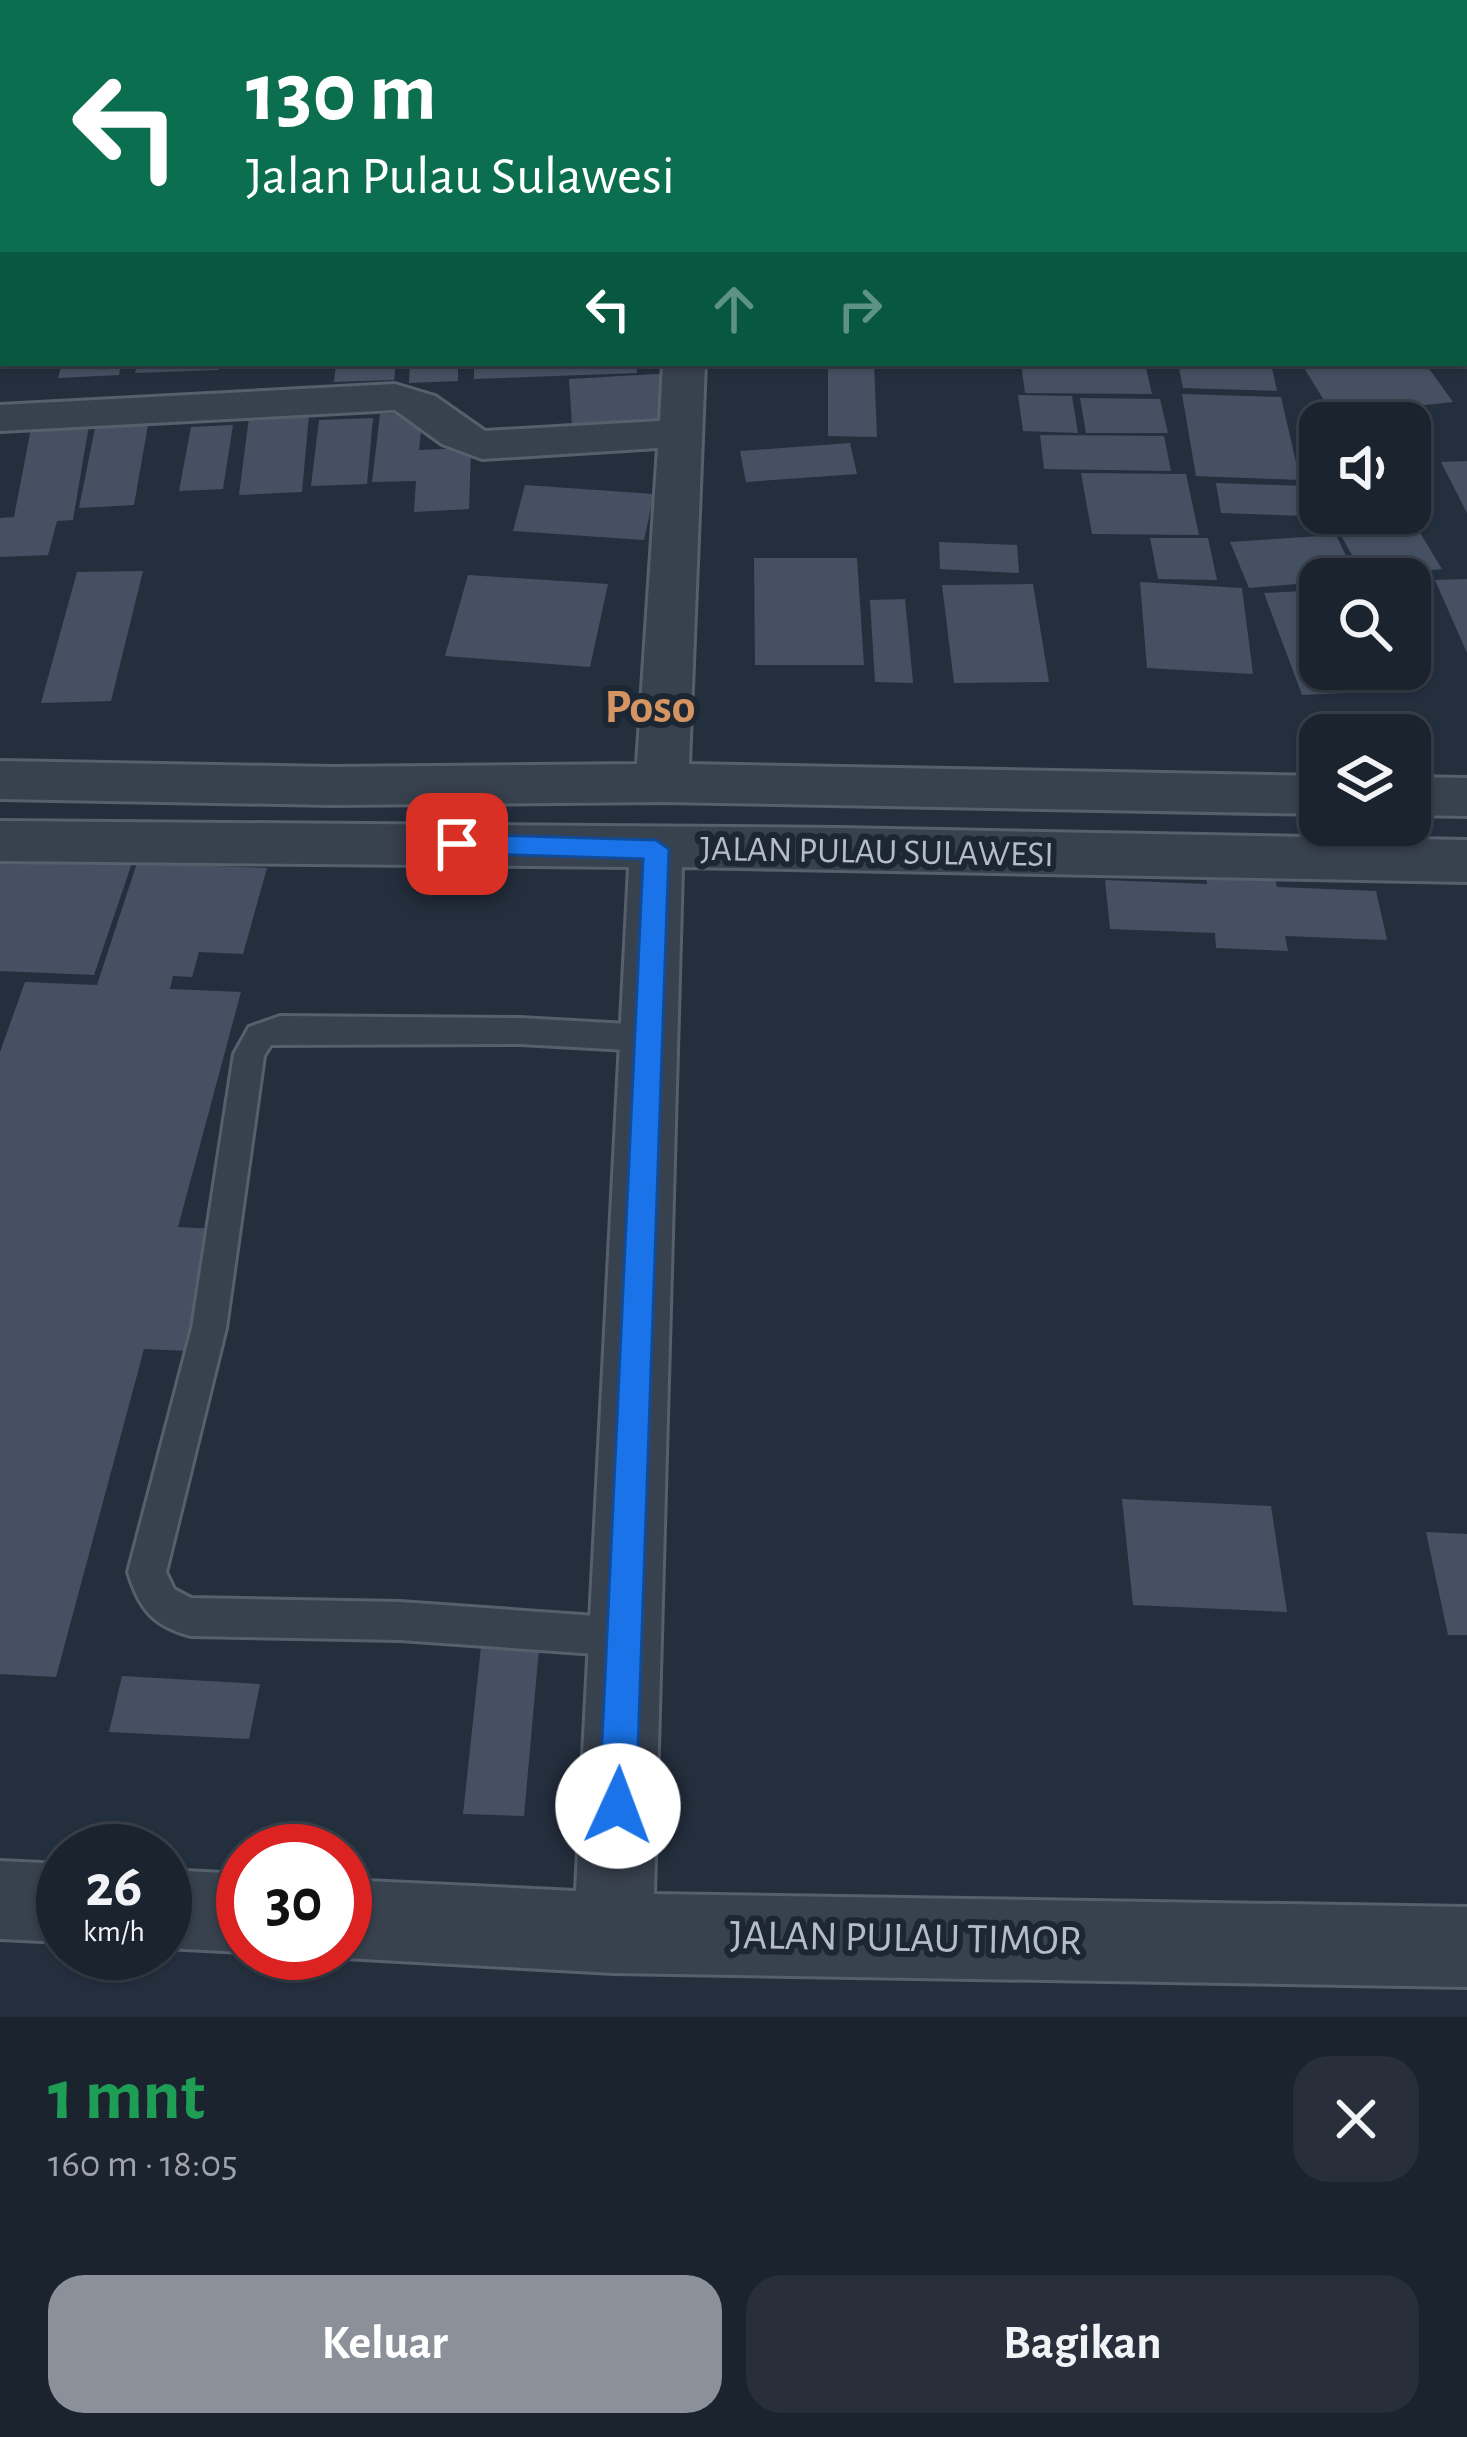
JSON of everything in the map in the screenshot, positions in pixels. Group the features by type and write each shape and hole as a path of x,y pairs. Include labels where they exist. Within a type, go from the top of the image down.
{"street":[{"path":"662,783 684,366"},
{"path":"0,418 395,397 425,404 453,435 482,445 682,433"},
{"name":"JALAN PULAU SULAWESI","path":"0,780 309,786 662,783 1299,795"},
{"path":"1250,794 1268,857"},
{"path":"1431,796 1467,796"},
{"name":"JALAN PULAU SULAWESI","path":"0,841 839,848 1467,861"},
{"path":"613,1933 656,849"},
{"path":"0,1900 36,1902"},
{"name":"JALAN PULAU TIMOR","path":"372,1920 613,1933 1467,1947"}],"lane":[{"path":"625,1637 400,1621 191,1616 168,1612 153,1595 147,1572 208,1328 239,1097 249,1054 260,1036 280,1029 520,1031 646,1038"}],"building":[{"path":"61,366 120,366 119,375 58,378"},
{"path":"136,366 220,366 219,370 135,373"},
{"path":"336,366 396,366 394,380 334,382"},
{"path":"410,366 458,366 458,381 409,383"},
{"path":"474,366 636,366 637,373 474,379"},
{"path":"828,366 874,366 877,437 828,436"},
{"path":"1021,366 1146,366 1152,394 1025,393"},
{"path":"1179,366 1272,366 1277,391 1183,388"},
{"path":"1303,366 1427,366 1453,402 1325,402"},
{"path":"672,373 677,419 572,425 569,379"},
{"path":"1182,394 1281,397 1299,480 1196,476"},
{"path":"1018,395 1072,396 1078,433 1023,431"},
{"path":"1080,398 1160,399 1168,433 1086,433"},
{"path":"423,412 419,450 471,448 469,509 414,512 416,481 372,482 380,414"},
{"path":"309,414 302,492 239,495 249,417"},
{"path":"373,418 367,484 311,486 319,420"},
{"path":"90,419 73,520 57,521 48,555 0,557 0,518 14,517 32,423"},
{"path":"148,425 134,505 79,508 95,428"},
{"path":"233,425 223,489 179,491 191,427"},
{"path":"1040,435 1164,436 1171,471 1044,469"},
{"path":"850,443 857,474 746,482 740,451"},
{"path":"1467,461 1467,513 1441,462"},
{"path":"1081,473 1186,474 1199,535 1092,534"},
{"path":"1216,483 1299,486 1299,516 1221,513"},
{"path":"525,485 654,494 644,540 513,531"},
{"path":"1340,534 1421,534 1442,569 1431,570 1431,558 1354,558"},
{"path":"1336,535 1347,558 1299,558 1299,584 1249,588 1230,542"},
{"path":"1150,538 1208,538 1217,580 1158,579"},
{"path":"939,542 1017,545 1019,573 940,569"},
{"path":"754,558 857,558 864,665 755,665"},
{"path":"143,571 111,701 41,703 77,572"},
{"path":"468,575 608,584 590,667 445,656"},
{"path":"1467,579 1467,653 1435,580"},
{"path":"1140,582 1242,588 1253,674 1147,668"},
{"path":"1033,584 1049,682 954,683 942,585"},
{"path":"1299,591 1299,687 1264,593"},
{"path":"905,599 913,683 875,682 870,600"},
{"path":"1300,690 1413,690 1302,695"},
{"path":"0,857 132,863 94,975 0,971"},
{"path":"137,863 267,868 243,954 199,952 192,977 173,976 170,989 241,992 178,1227 219,1229 188,1351 144,1349 56,1677 0,1674 0,1052 25,982 97,985"},
{"path":"1206,876 1275,879 1277,887 1376,891 1387,940 1285,936 1288,951 1216,948 1215,933 1110,929 1105,880 1207,884"},
{"path":"1122,1499 1271,1506 1287,1612 1133,1605"},
{"path":"1426,1532 1467,1534 1467,1635 1448,1635"},
{"path":"481,1647 539,1649 524,1816 463,1814"},
{"path":"122,1676 260,1684 249,1739 109,1732"}],"district":[{"name":"Poso","path":"650,708"}],"route":[{"path":"457,844 656,849 618,1806"}]}
